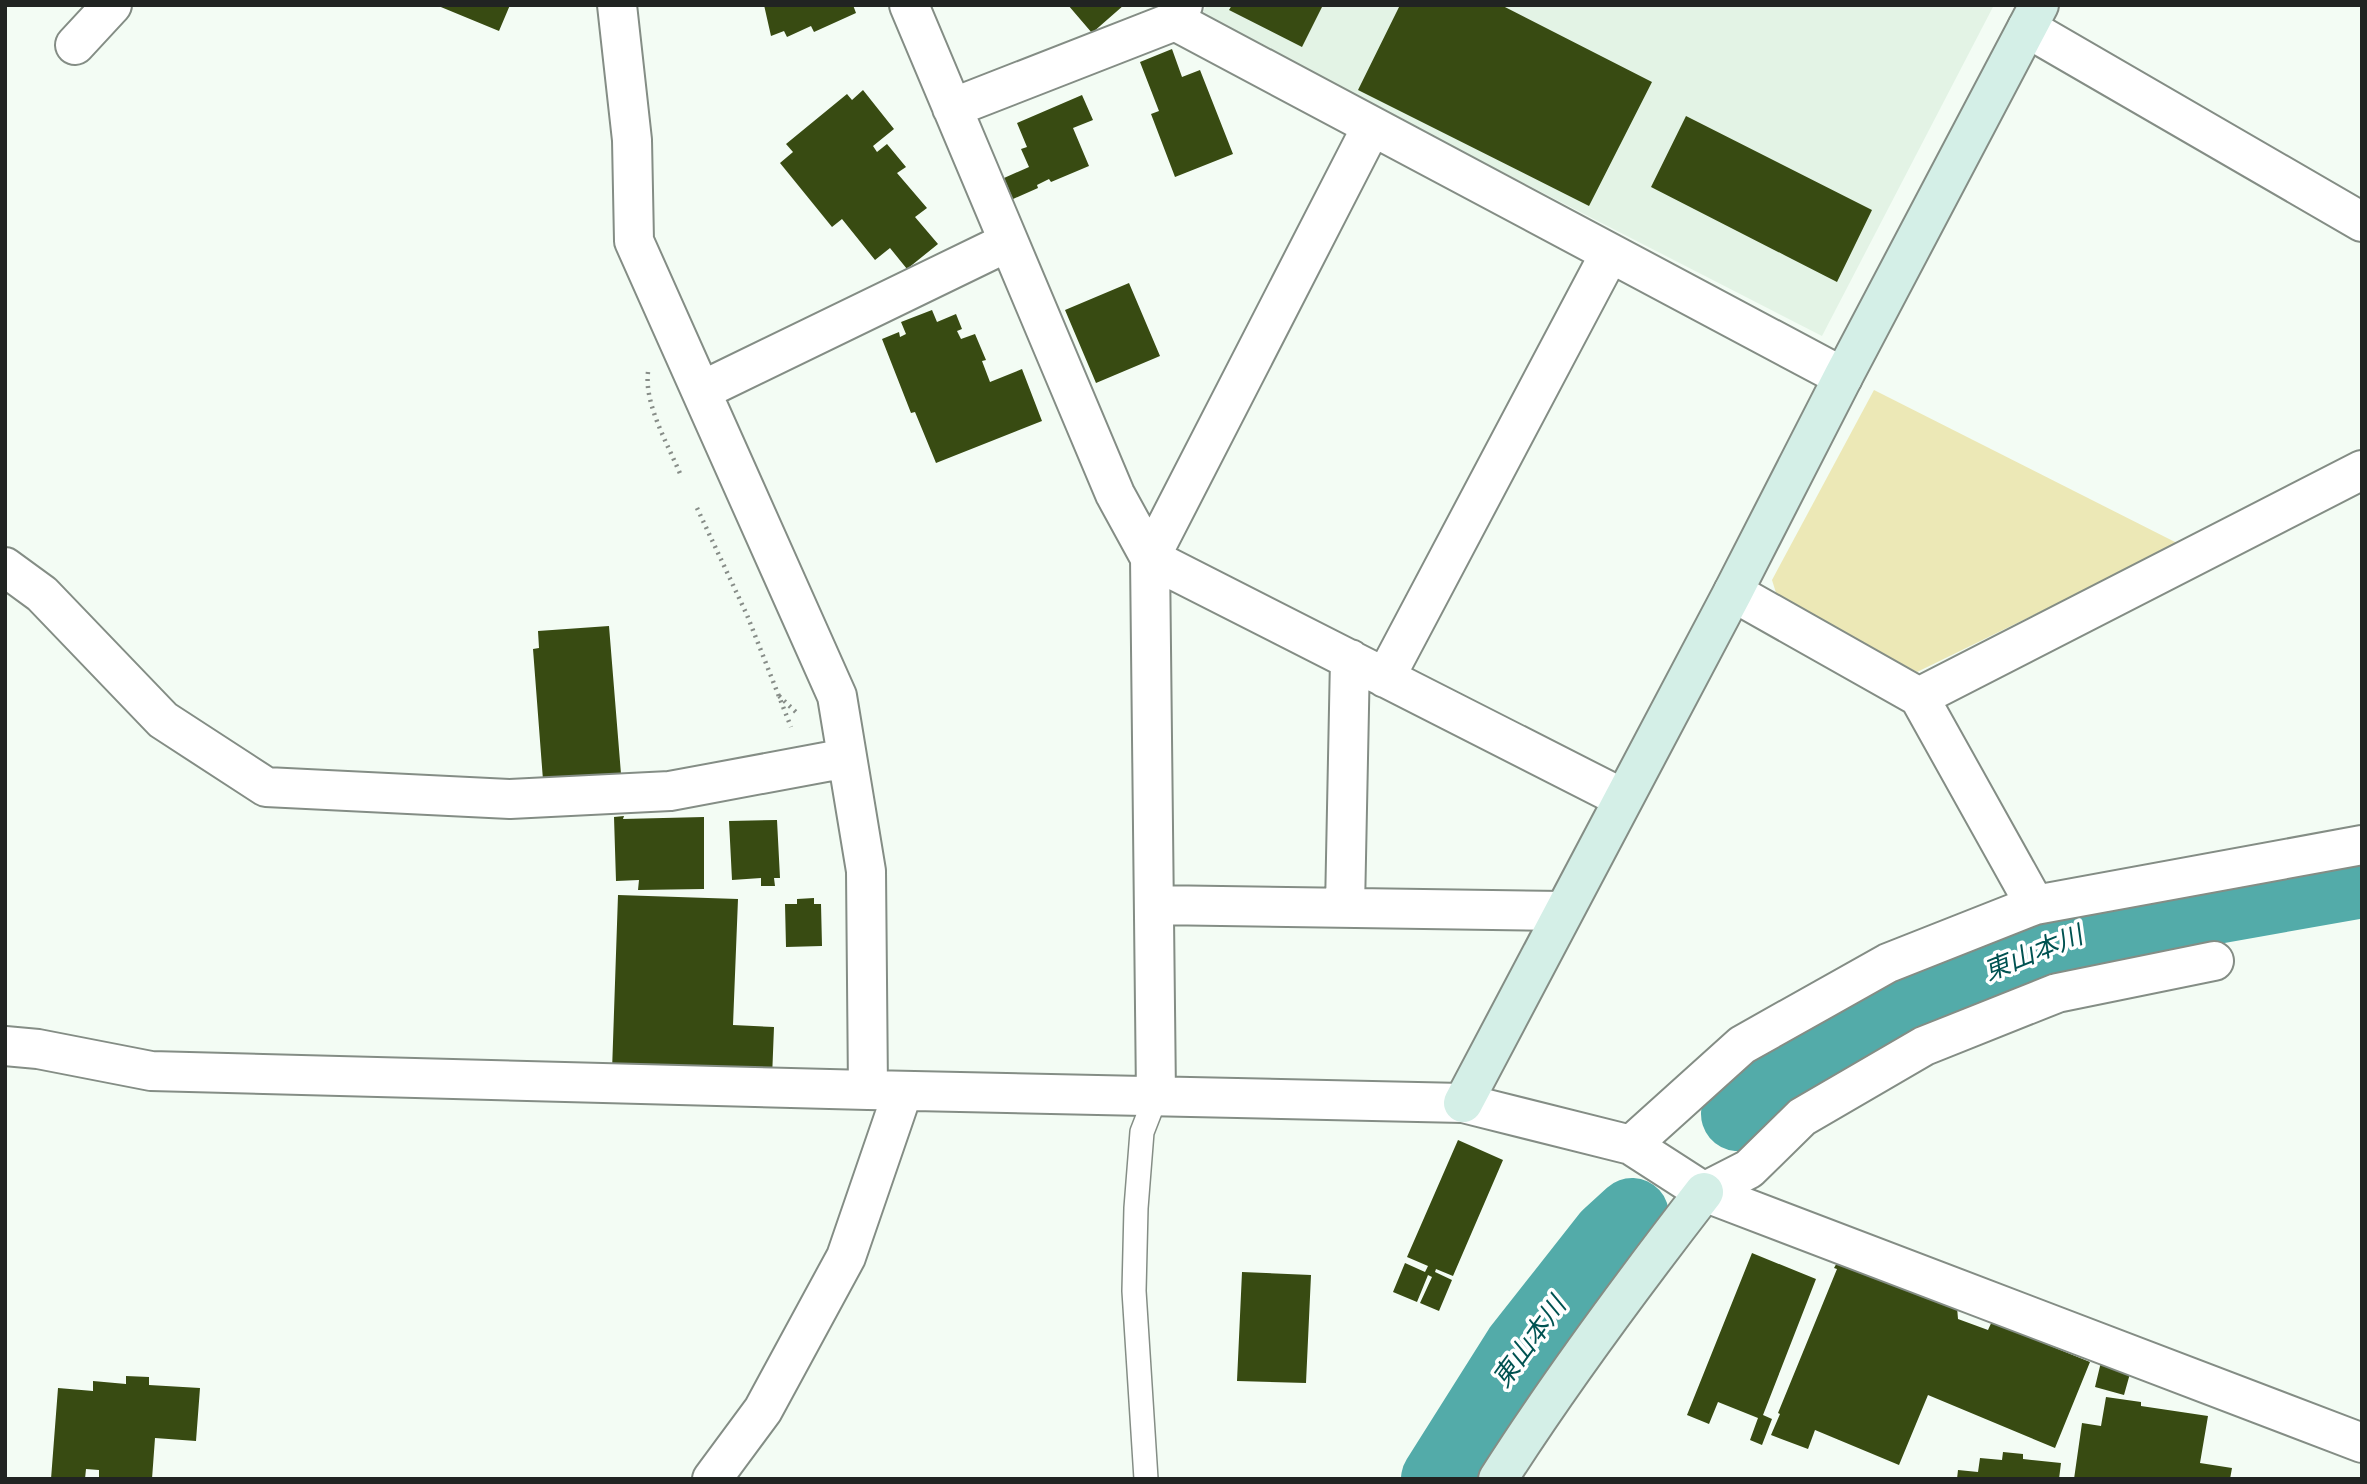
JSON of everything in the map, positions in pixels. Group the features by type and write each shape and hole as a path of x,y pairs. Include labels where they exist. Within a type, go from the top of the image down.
{"street":[{"path":"75,45 112,5"},
{"path":"617,5 632,141 634,241 837,696 866,872 886,1091 846,1257 762,1410 712,1479"},
{"path":"909,5 1115,494 1150,558 1622,798"},
{"path":"952,108 1179,13 1372,126 1843,377"},
{"path":"1463,1103 1622,798 1734,592 1843,377 2033,17 2362,222"},
{"path":"1156,1096 1150,558 1372,126"},
{"path":"701,391 1008,242"},
{"path":"1385,678 1610,253"},
{"path":"1919,697 2362,470"},
{"path":"5,567 42,594 163,720 266,787 510,799 643,793 670,791 847,758"},
{"path":"1734,592 1919,697 2035,905"},
{"path":"1345,908 1350,659"},
{"path":"1631,1145 1742,1045 1888,963 2035,905 2362,845"},
{"path":"1154,905 1563,911"},
{"path":"1498,1479 1531,1426 1703,1192 1749,1169 1802,1116 1924,1046 2057,993 2214,961"},
{"path":"5,1046 38,1049 151,1071 1463,1103 1631,1145 1703,1192 2362,1443"}],"lane":[{"path":"1146,1479 1134,1291 1136,1208 1142,1132 1156,1096"}],"path":[{"path":"649,366 646,384 650,402 681,476"},
{"path":"697,508 747,615 793,733"},
{"path":"776,692 803,720"}],"shaded area":[{"path":"1207,5 1994,5 1822,336 1200,17"},
{"path":"1874,390 2179,544 1917,672 1777,596 1772,580"}],"building":[{"path":"436,5 510,5 499,31"},
{"path":"764,5 853,5 856,13 814,32 811,26 787,37 784,31 771,36"},
{"path":"1068,5 1124,5 1092,33"},
{"path":"1232,5 1323,5 1302,47 1229,10"},
{"path":"1400,5 1501,5 1652,82 1589,206 1358,90"},
{"path":"1172,49 1182,77 1200,70 1233,154 1175,177 1151,114 1159,111 1140,62"},
{"path":"863,90 894,129 873,146 877,152 887,144 906,167 897,173 927,208 915,217 938,244 907,269 890,248 875,260 842,219 832,227 780,163 793,152 786,144 847,94 852,100"},
{"path":"1082,95 1093,120 1073,128 1089,166 1051,182 1049,179 1037,185 1038,188 1013,199 1004,178 1029,167 1021,149 1027,147 1017,123"},
{"path":"1686,116 1872,210 1837,282 1651,187"},
{"path":"1129,283 1160,356 1096,383 1065,310"},
{"path":"932,310 937,322 956,314 962,329 957,331 961,339 975,334 986,360 982,361 990,382 1022,369 1042,421 936,463 915,412 911,413 882,339 899,332 900,337 906,334 901,322"},
{"path":"609,626 621,774 543,780 533,649 539,648 538,631"},
{"path":"624,816 623,819 704,817 704,889 638,890 639,880 616,881 614,817"},
{"path":"777,820 780,878 774,878 775,886 761,886 761,878 732,880 729,821"},
{"path":"618,895 738,899 733,1025 774,1027 772,1078 612,1071"},
{"path":"814,898 814,904 821,904 822,946 786,947 785,904 797,904 797,899"},
{"path":"1458,1140 1503,1160 1453,1276 1436,1269 1435,1272 1452,1280 1439,1311 1420,1303 1432,1277 1428,1275 1417,1302 1393,1292 1405,1263 1425,1272 1428,1266 1407,1257"},
{"path":"1752,1253 1816,1279 1763,1415 1772,1419 1762,1445 1750,1440 1758,1418 1718,1402 1709,1424 1687,1415"},
{"path":"1839,1259 1957,1307 1958,1319 1988,1330 1993,1319 2027,1333 2026,1336 2090,1362 2055,1448 1928,1395 1899,1465 1815,1430 1808,1449 1771,1435"},
{"path":"1242,1272 1311,1275 1306,1383 1237,1381"},
{"path":"2101,1362 2131,1370 2124,1395 2095,1387"},
{"path":"126,1376 149,1377 149,1385 200,1388 196,1441 155,1438 152,1479 99,1479 99,1470 86,1469 85,1479 51,1479 58,1388 93,1391 93,1381 126,1384"},
{"path":"2106,1397 2141,1402 2141,1406 2208,1416 2200,1463 2232,1468 2230,1479 2074,1479 2082,1423 2101,1426"},
{"path":"2003,1452 2023,1454 2023,1459 2061,1463 2059,1479 1957,1479 1958,1470 1978,1472 1980,1458 2002,1460"}],"waterway":[{"name":"東山本川","path":"1738,1114 1771,1086 1855,1029 2080,931 2362,881"},
{"name":"東山本川","path":"1438,1479 1520,1349 1609,1236 1632,1215"}]}
